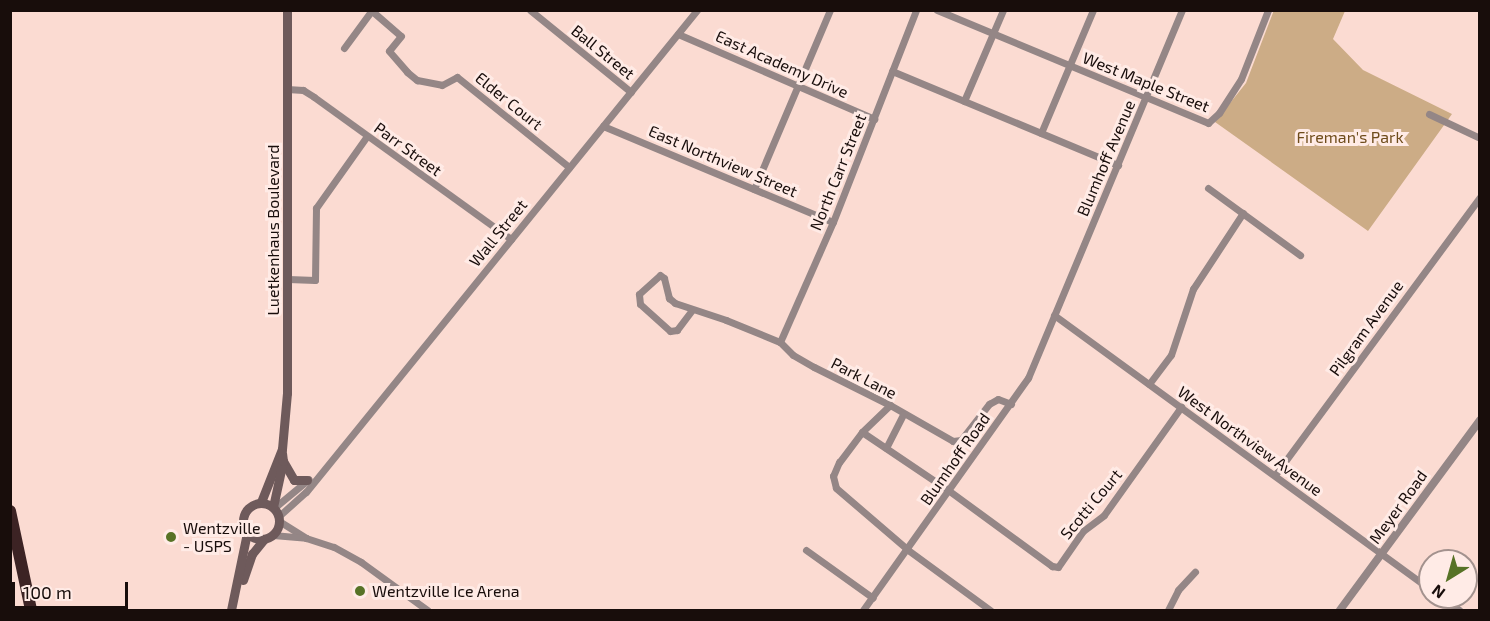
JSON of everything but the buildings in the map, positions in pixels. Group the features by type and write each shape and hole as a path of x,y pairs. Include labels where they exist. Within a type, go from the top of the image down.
{"highway":[{"path":"10,511 31,610"}],"main road":[{"name":"Luetkenhaus Boulevard","path":"276,513 283,461 287,393 286,10"},
{"name":"Luetkenhaus Boulevard","path":"261,502 269,487 282,449"},
{"path":"283,461 294,480 307,480"},
{"path":"232,610 252,554 269,537 276,513 261,502 246,510 244,526 255,538 269,537"},
{"path":"232,610 248,533"}],"street":[{"name":"Ball Street","path":"530,10 631,92"},
{"name":"Wall Street","path":"276,513 306,492 319,473 698,10"},
{"path":"754,189 830,10"},
{"name":"North Carr Street","path":"780,342 833,222 916,10"},
{"name":"West Maple Street","path":"937,10 1202,122 1213,121 1241,79 1268,10"},
{"path":"964,102 1003,10"},
{"path":"1041,134 1093,10"},
{"name":"Blumhoff Avenue","path":"1054,315 1182,10"},
{"path":"344,48 372,11"},
{"name":"Elder Court","path":"372,11 401,36 389,51 417,80 442,85 457,77 569,167"},
{"name":"East Academy Drive","path":"678,34 874,119"},
{"path":"892,71 1118,165"},
{"name":"Parr Street","path":"288,89 303,90 510,239"},
{"path":"1429,114 1479,138"},
{"name":"East Northview Street","path":"603,126 833,222"},
{"path":"288,279 315,279 316,208 367,136"},
{"path":"1208,188 1300,255"},
{"name":"Pilgram Avenue","path":"1275,475 1479,197"},
{"path":"1149,384 1171,355 1193,289 1243,213"},
{"name":"Park Lane","path":"692,310 677,330 670,332 640,304 639,294 660,275 664,278 669,298 675,303 726,320 780,342 793,355 813,367 890,405 953,441 961,440 989,404 998,399 1011,404"},
{"name":"West Northview Avenue","path":"1054,315 1418,580"},
{"name":"Blumhoff Road","path":"863,610 908,550 1028,378 1054,315"},
{"path":"890,405 862,432 835,469 836,488 908,550 990,610"},
{"name":"Scotti Court","path":"948,490 1053,566 1058,567 1083,531 1104,515 1181,407"},
{"path":"886,448 903,414"},
{"name":"Meyer Road","path":"1340,610 1479,420"},
{"path":"862,432 948,490"},
{"name":"Wall Street","path":"276,513 307,480 319,473"},
{"path":"276,513 306,538"},
{"path":"269,537 306,538 334,548 361,562 427,610"},
{"path":"806,550 873,598"},
{"path":"1167,610 1178,590 1195,572"}],"green space":[{"name":"Fireman's Park","path":"1274,10 1345,11 1333,39 1363,70 1452,114 1368,231 1215,122 1246,83"}],"place":[{"name":"Wentzville - USPS","path":"171,537"},
{"name":"Wentzville Ice Arena","path":"360,591"}]}
